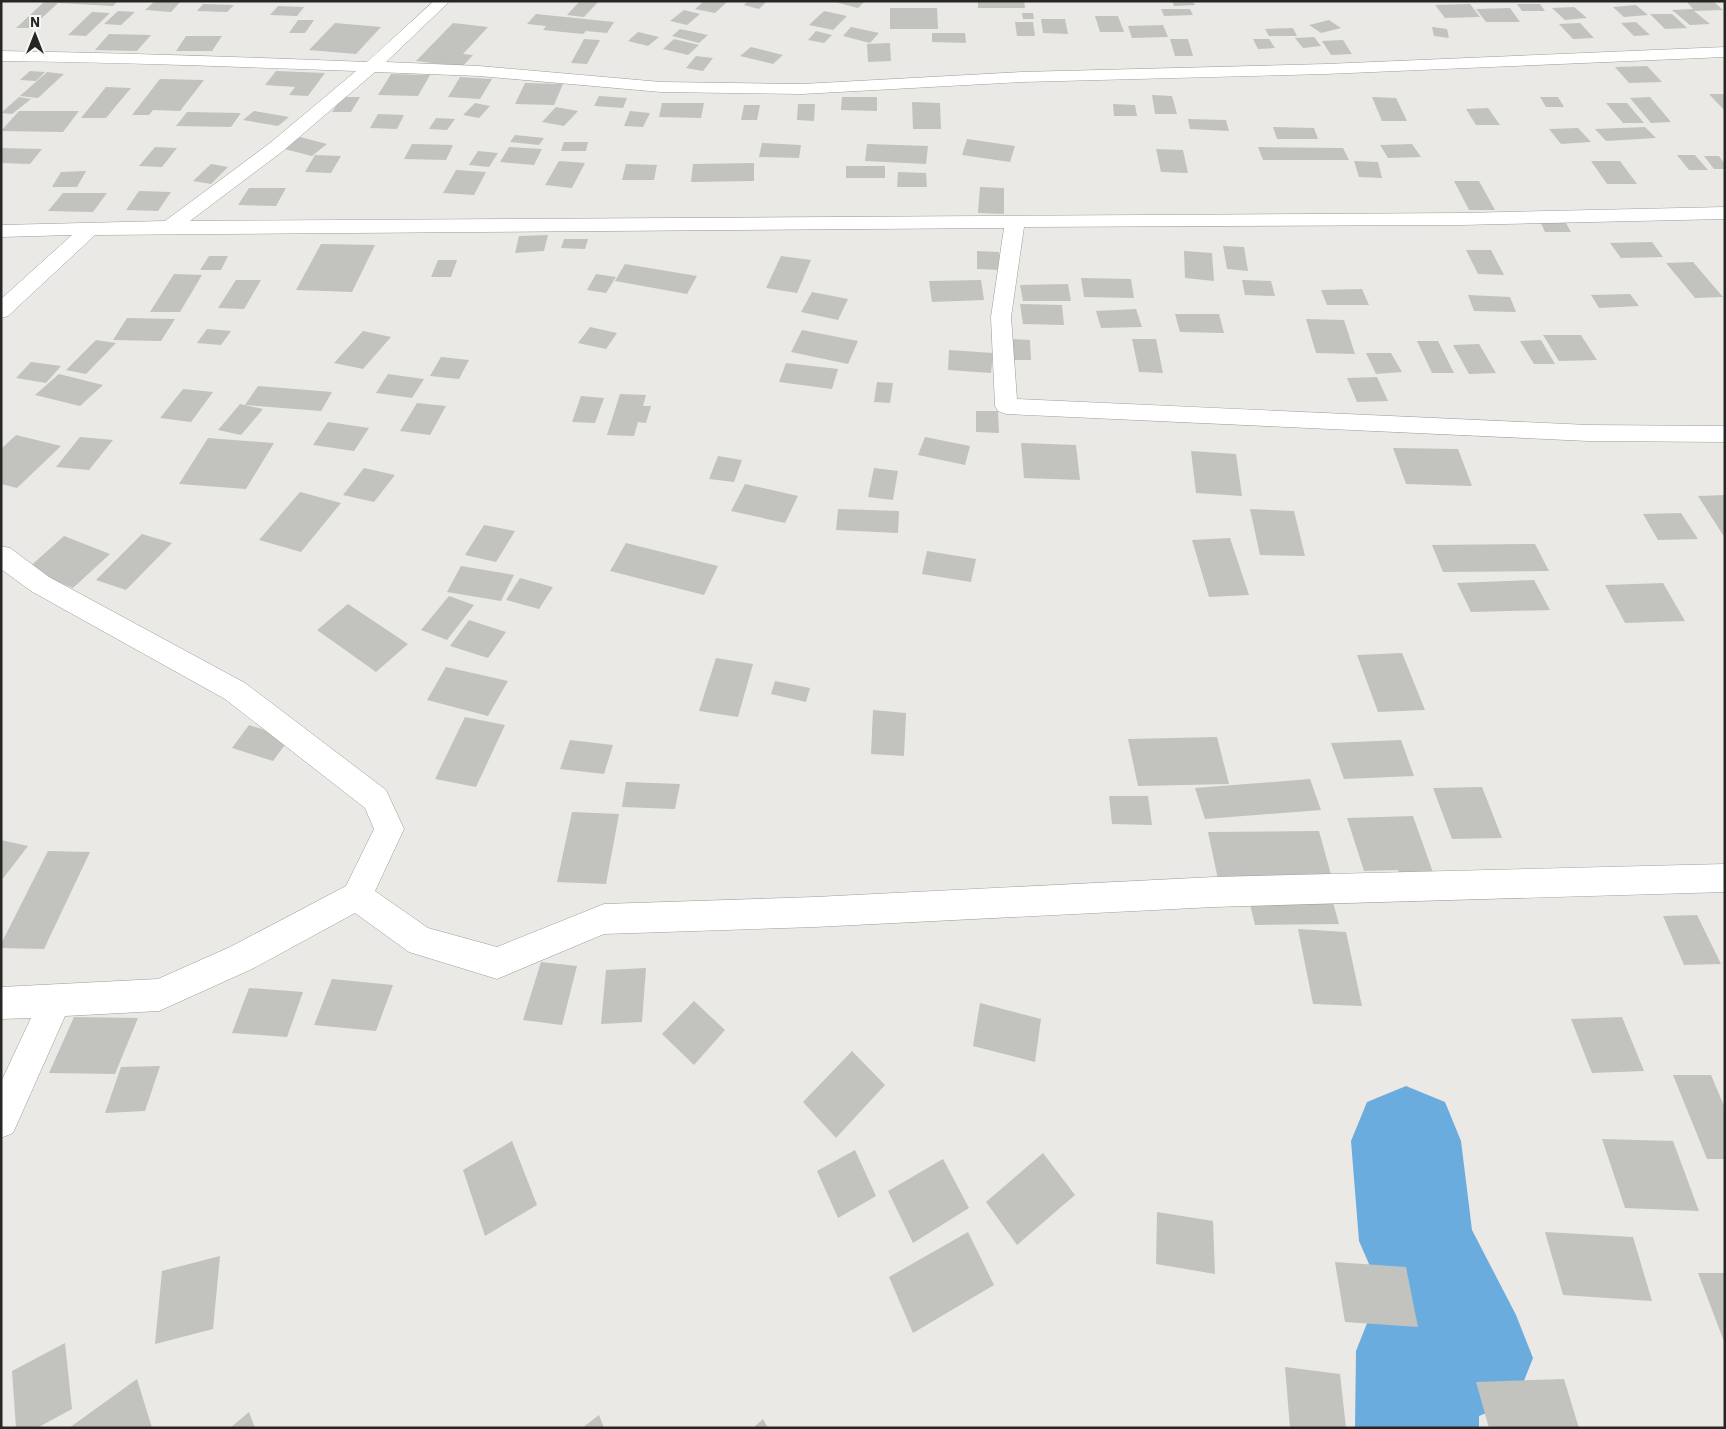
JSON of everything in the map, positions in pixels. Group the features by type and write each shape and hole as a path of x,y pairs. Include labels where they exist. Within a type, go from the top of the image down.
{"street":[{"path":"170,227 254,166 373,67 443,1"},
{"path":"1,56 159,58 506,73 661,87 802,89 1022,77 1326,69 1725,52"},
{"path":"1,230 170,227 1461,219 1725,213"},
{"path":"1015,222 1001,317 1006,406 1588,434 1725,434"},
{"path":"1,311 91,228"},
{"path":"1,555 40,584 235,691 376,799 389,829 357,896 242,958 159,995 1,1003"},
{"path":"357,896 420,941 497,963 604,919 815,912 1214,892 1725,878"},
{"path":"1,1121 55,1000"}],"building":[{"path":"45,1 118,1 113,6 58,3 31,28 16,28"},
{"path":"155,1 181,1 171,12 145,10"},
{"path":"580,1 598,2 584,17 567,15"},
{"path":"704,1 728,1 715,13 695,9"},
{"path":"748,1 767,1 759,9 744,5"},
{"path":"831,1 865,1 858,8"},
{"path":"978,1 1024,1 1025,8 978,8"},
{"path":"1172,1 1193,1 1195,5 1174,6"},
{"path":"1686,1 1713,1 1723,10 1694,11 1710,24 1690,25 1672,10 1693,9"},
{"path":"203,4 234,5 227,12 197,11"},
{"path":"1470,4 1480,17 1445,18 1435,5"},
{"path":"1517,4 1540,4 1545,11 1522,11"},
{"path":"1636,5 1648,15 1624,17 1613,7"},
{"path":"278,6 304,7 297,16 270,15"},
{"path":"1574,7 1587,18 1565,20 1552,8"},
{"path":"890,8 937,8 938,29 890,29"},
{"path":"1510,8 1520,22 1486,22 1476,9"},
{"path":"1161,9 1190,9 1193,15 1164,16"},
{"path":"684,10 700,14 687,25 670,21"},
{"path":"118,11 135,12 121,25 104,24"},
{"path":"824,11 847,16 833,30 809,25"},
{"path":"92,12 110,13 86,36 68,35"},
{"path":"1022,13 1033,13 1034,19 1023,19"},
{"path":"536,14 614,22 607,33 586,31 583,34 543,30 546,26 527,24"},
{"path":"1650,14 1672,14 1687,28 1665,29"},
{"path":"1095,16 1118,16 1124,32 1100,32"},
{"path":"1041,19 1065,19 1068,34 1043,33"},
{"path":"298,20 314,20 305,33 289,33"},
{"path":"1329,20 1341,28 1321,33 1309,25"},
{"path":"1015,22 1033,22 1035,36 1017,36"},
{"path":"1636,22 1650,35 1634,36 1621,23"},
{"path":"335,23 381,27 356,54 309,50"},
{"path":"453,23 488,27 463,54 473,55 462,67 416,61"},
{"path":"1580,23 1594,38 1573,39 1559,24"},
{"path":"1163,25 1168,37 1132,38 1128,26"},
{"path":"851,27 879,33 870,43 843,36"},
{"path":"1432,27 1447,29 1449,38 1434,36"},
{"path":"1293,28 1297,36 1269,36 1265,29"},
{"path":"680,29 708,35 699,43 672,36"},
{"path":"816,31 832,35 824,43 808,40"},
{"path":"638,32 659,37 648,46 628,41"},
{"path":"932,33 965,33 966,43 932,42"},
{"path":"109,34 151,35 137,51 95,50"},
{"path":"186,36 222,36 212,51 176,51"},
{"path":"1314,37 1321,46 1303,48 1295,38"},
{"path":"584,39 600,40 587,64 571,63"},
{"path":"674,39 699,45 688,55 663,49"},
{"path":"1170,39 1188,39 1193,56 1175,56"},
{"path":"1253,39 1269,39 1275,48 1258,49"},
{"path":"1343,40 1352,54 1331,55 1322,41"},
{"path":"890,43 891,61 868,62 867,44"},
{"path":"751,47 783,55 773,64 740,56"},
{"path":"696,56 713,58 703,71 686,68"},
{"path":"1647,66 1662,82 1629,83 1615,67"},
{"path":"30,71 45,72 36,81 20,80"},
{"path":"276,71 325,73 308,96 289,95 295,87 265,85"},
{"path":"47,72 64,74 38,98 20,96"},
{"path":"391,74 430,75 418,96 378,95"},
{"path":"460,77 492,79 480,99 448,97"},
{"path":"160,79 204,80 180,111 153,110 149,115 132,115"},
{"path":"525,83 563,84 554,105 515,104"},
{"path":"106,87 131,88 106,118 81,118"},
{"path":"1709,94 1725,94 1725,111"},
{"path":"1152,95 1172,96 1177,114 1155,114"},
{"path":"599,96 627,98 623,108 594,106"},
{"path":"19,97 31,99 12,114 1,113"},
{"path":"342,97 360,97 351,112 332,112"},
{"path":"842,97 877,97 877,111 841,110"},
{"path":"1372,97 1396,98 1407,121 1382,121"},
{"path":"1540,97 1558,97 1564,107 1546,107"},
{"path":"1650,97 1671,122 1651,123 1630,98"},
{"path":"912,102 940,103 941,129 913,129"},
{"path":"475,103 490,106 479,118 463,115"},
{"path":"662,103 704,103 701,118 659,117"},
{"path":"1606,103 1627,103 1644,123 1623,123"},
{"path":"798,104 815,104 814,121 797,120"},
{"path":"1113,104 1135,105 1137,116 1114,116"},
{"path":"744,105 760,105 757,120 741,120"},
{"path":"556,107 578,111 564,126 542,122"},
{"path":"1488,108 1500,125 1476,125 1466,109"},
{"path":"19,111 79,111 63,132 1,131"},
{"path":"254,111 289,117 278,126 243,120"},
{"path":"630,111 650,113 643,127 624,126"},
{"path":"187,112 241,113 231,127 176,126"},
{"path":"378,114 404,115 397,129 370,128"},
{"path":"436,118 455,119 447,130 429,129"},
{"path":"1188,119 1226,120 1229,131 1190,129"},
{"path":"1273,127 1314,128 1318,139 1277,139"},
{"path":"1645,127 1656,138 1606,141 1595,129"},
{"path":"1578,128 1591,142 1561,144 1549,129"},
{"path":"515,135 544,138 539,145 510,142"},
{"path":"300,137 327,144 312,156 284,149"},
{"path":"967,139 1015,146 1010,162 962,155"},
{"path":"564,142 588,142 586,151 561,151"},
{"path":"762,143 801,145 799,158 759,157"},
{"path":"412,144 453,145 446,160 404,159"},
{"path":"867,144 928,146 926,164 865,161"},
{"path":"1412,144 1421,157 1388,158 1380,145"},
{"path":"155,147 177,148 162,167 139,166"},
{"path":"509,147 542,149 534,165 500,162"},
{"path":"1258,147 1343,148 1349,160 1263,160"},
{"path":"1,148 42,149 30,164 1,163"},
{"path":"1156,149 1183,150 1188,173 1161,172"},
{"path":"478,151 498,153 489,167 469,165"},
{"path":"315,155 341,156 331,173 305,172"},
{"path":"1677,155 1695,155 1708,170 1689,170"},
{"path":"1704,156 1719,156 1725,164 1725,169 1714,169"},
{"path":"559,161 585,163 572,188 545,185"},
{"path":"1354,161 1378,162 1382,178 1359,177"},
{"path":"1591,161 1620,161 1637,184 1607,184"},
{"path":"754,163 754,181 691,182 693,164"},
{"path":"211,164 228,167 211,184 193,181"},
{"path":"626,164 657,165 654,180 622,180"},
{"path":"846,166 885,166 885,178 846,178"},
{"path":"456,170 486,172 474,195 443,193"},
{"path":"86,171 77,187 52,187 61,172"},
{"path":"898,172 926,173 927,187 897,187"},
{"path":"1454,181 1479,181 1495,210 1469,210"},
{"path":"980,187 1004,188 1004,214 978,213"},
{"path":"249,188 286,188 276,206 238,205"},
{"path":"139,191 171,192 158,211 126,210"},
{"path":"63,193 107,193 93,212 48,211"},
{"path":"1541,223 1566,223 1571,232 1545,232"},
{"path":"548,235 544,251 515,253 519,236"},
{"path":"564,239 588,239 585,249 561,248"},
{"path":"1652,242 1663,257 1621,258 1610,243"},
{"path":"321,244 375,245 352,292 296,290"},
{"path":"1223,246 1244,247 1248,271 1227,269"},
{"path":"1466,250 1491,250 1504,275 1478,274"},
{"path":"977,251 999,252 1000,270 977,269"},
{"path":"1184,251 1212,253 1214,281 1185,278"},
{"path":"209,256 228,256 221,270 200,270"},
{"path":"781,256 811,260 797,293 766,288"},
{"path":"438,260 457,260 451,277 431,277"},
{"path":"1693,262 1723,297 1695,298 1666,263"},
{"path":"625,264 697,276 687,294 615,281"},
{"path":"174,274 202,275 180,312 150,312"},
{"path":"596,274 616,277 606,293 587,290"},
{"path":"1081,278 1131,279 1134,298 1084,297"},
{"path":"236,280 261,280 244,309 218,308"},
{"path":"981,280 984,300 932,302 929,281"},
{"path":"1242,280 1271,281 1275,296 1245,295"},
{"path":"1068,284 1071,301 1023,301 1020,285"},
{"path":"1362,289 1369,305 1327,305 1321,290"},
{"path":"812,292 848,299 838,320 801,312"},
{"path":"1630,294 1639,306 1599,308 1591,295"},
{"path":"1468,295 1510,297 1516,312 1474,311"},
{"path":"1020,304 1062,305 1064,325 1023,324"},
{"path":"1136,309 1142,327 1101,328 1096,311"},
{"path":"1175,314 1219,314 1224,333 1180,332"},
{"path":"127,318 175,319 161,341 113,340"},
{"path":"1306,319 1344,320 1355,354 1316,353"},
{"path":"590,327 617,333 606,349 578,343"},
{"path":"207,329 231,331 221,345 197,343"},
{"path":"802,330 858,341 848,364 791,352"},
{"path":"363,331 391,337 363,369 334,363"},
{"path":"1543,335 1581,335 1597,360 1559,361"},
{"path":"1011,339 1030,340 1031,360 1012,360"},
{"path":"1132,339 1156,339 1163,373 1139,372"},
{"path":"96,340 116,343 86,374 66,370"},
{"path":"1541,340 1555,364 1534,364 1520,341"},
{"path":"1417,341 1438,341 1454,373 1432,373"},
{"path":"1479,344 1496,373 1469,374 1453,345"},
{"path":"949,350 993,353 991,373 948,370"},
{"path":"1366,353 1391,353 1402,372 1376,374"},
{"path":"441,357 469,360 459,379 430,376"},
{"path":"31,362 61,366 46,383 16,378"},
{"path":"786,363 838,369 832,389 779,382"},
{"path":"59,374 103,385 80,406 35,395"},
{"path":"388,374 424,379 412,398 376,393"},
{"path":"1377,377 1388,401 1357,402 1347,378"},
{"path":"877,382 893,383 890,403 874,402"},
{"path":"258,386 332,392 321,411 245,405"},
{"path":"183,389 213,392 191,422 160,418"},
{"path":"620,394 646,395 643,406 651,406 646,423 638,422 634,436 607,435"},
{"path":"581,396 604,398 595,423 572,422"},
{"path":"417,403 446,406 430,435 400,431"},
{"path":"240,404 263,409 241,435 218,430"},
{"path":"976,411 998,411 999,433 976,432"},
{"path":"328,422 369,428 354,451 313,445"},
{"path":"16,435 61,446 17,488 1,484 1,449"},
{"path":"80,437 113,440 89,470 56,467"},
{"path":"925,437 970,446 965,465 918,455"},
{"path":"208,438 274,443 246,489 179,484"},
{"path":"1021,443 1076,445 1080,480 1024,478"},
{"path":"1393,448 1458,449 1472,486 1406,484"},
{"path":"1191,451 1236,454 1242,496 1196,493"},
{"path":"718,456 742,460 734,482 709,479"},
{"path":"364,468 395,475 374,502 343,495"},
{"path":"874,468 898,471 893,500 868,497"},
{"path":"745,484 798,496 785,523 731,511"},
{"path":"300,492 341,503 301,552 259,540"},
{"path":"1725,495 1725,535 1723,535 1698,496"},
{"path":"838,509 899,511 898,533 836,530"},
{"path":"1250,509 1294,511 1305,556 1260,555"},
{"path":"1681,513 1698,539 1658,540 1643,514"},
{"path":"484,525 515,531 496,562 465,555"},
{"path":"142,534 172,543 126,590 96,580"},
{"path":"64,536 110,554 73,588 26,570"},
{"path":"1230,538 1249,595 1209,597 1192,540"},
{"path":"626,543 718,566 704,595 610,571"},
{"path":"1535,544 1549,571 1443,572 1432,545"},
{"path":"927,551 976,559 971,582 922,574"},
{"path":"461,566 514,575 501,601 447,592"},
{"path":"520,578 553,587 539,609 506,600"},
{"path":"1534,580 1550,610 1471,612 1457,583"},
{"path":"1663,583 1685,621 1625,623 1605,585"},
{"path":"449,596 474,605 447,640 421,630"},
{"path":"348,604 408,644 376,672 317,630"},
{"path":"469,620 506,632 488,658 450,646"},
{"path":"1402,653 1425,710 1378,712 1357,655"},
{"path":"716,658 753,664 738,717 699,711"},
{"path":"446,667 508,681 488,716 427,700"},
{"path":"775,681 810,688 806,702 771,694"},
{"path":"873,710 906,713 904,756 871,754"},
{"path":"465,717 505,725 476,787 435,779"},
{"path":"249,725 290,738 273,761 232,748"},
{"path":"1217,737 1229,784 1138,786 1128,739"},
{"path":"570,740 613,745 604,774 560,769"},
{"path":"1401,740 1414,776 1344,779 1331,743"},
{"path":"1310,779 1321,810 1205,819 1195,788"},
{"path":"626,782 680,784 675,809 622,807"},
{"path":"1482,787 1502,838 1452,839 1433,788"},
{"path":"1109,796 1148,796 1152,825 1112,824"},
{"path":"572,812 619,814 606,884 557,882"},
{"path":"1413,816 1436,881 1402,881 1398,870 1364,871 1347,818"},
{"path":"1319,831 1333,882 1219,884 1208,832"},
{"path":"1,840 28,846 1,881"},
{"path":"48,851 90,852 44,949 1,948 1,944"},
{"path":"1331,895 1339,924 1255,925 1248,896"},
{"path":"1697,915 1721,964 1684,965 1663,916"},
{"path":"1298,929 1346,932 1362,1006 1313,1004"},
{"path":"541,962 577,966 562,1025 523,1020"},
{"path":"646,968 642,1022 601,1024 606,970"},
{"path":"332,979 393,985 376,1031 314,1025"},
{"path":"249,988 303,992 287,1037 232,1033"},
{"path":"694,1001 725,1030 694,1065 662,1034"},
{"path":"980,1003 1041,1019 1035,1062 973,1046"},
{"path":"74,1017 138,1018 115,1074 49,1073"},
{"path":"1622,1017 1644,1071 1592,1073 1571,1019"},
{"path":"852,1051 885,1085 836,1138 803,1102"},
{"path":"160,1066 145,1111 105,1113 121,1067"},
{"path":"1673,1075 1711,1075 1725,1108 1725,1159 1707,1159"},
{"path":"1602,1139 1673,1141 1699,1211 1625,1208"},
{"path":"512,1141 537,1205 485,1236 463,1170"},
{"path":"855,1150 876,1196 838,1218 817,1171"},
{"path":"1043,1153 1075,1195 1017,1245 986,1202"},
{"path":"943,1159 969,1208 913,1243 888,1191"},
{"path":"1157,1212 1213,1221 1215,1274 1156,1264"},
{"path":"968,1232 994,1285 913,1333 889,1277"},
{"path":"1545,1232 1633,1237 1652,1301 1563,1295"},
{"path":"220,1256 213,1329 155,1344 162,1271"},
{"path":"1335,1262 1406,1267 1418,1327 1345,1322"},
{"path":"1698,1273 1725,1273 1725,1344"},
{"path":"65,1343 72,1409 37,1428 16,1428 12,1371"},
{"path":"1285,1367 1340,1374 1346,1428 1290,1428"},
{"path":"137,1379 152,1428 69,1428"},
{"path":"1564,1379 1579,1428 1489,1428 1476,1382"},
{"path":"249,1412 255,1428 230,1428"},
{"path":"599,1415 604,1428 582,1428"},
{"path":"763,1419 768,1428 753,1428"}],"waterway":[{"path":"1406,1141 1416,1241 1473,1358 1416,1351 1417,1428"}]}
